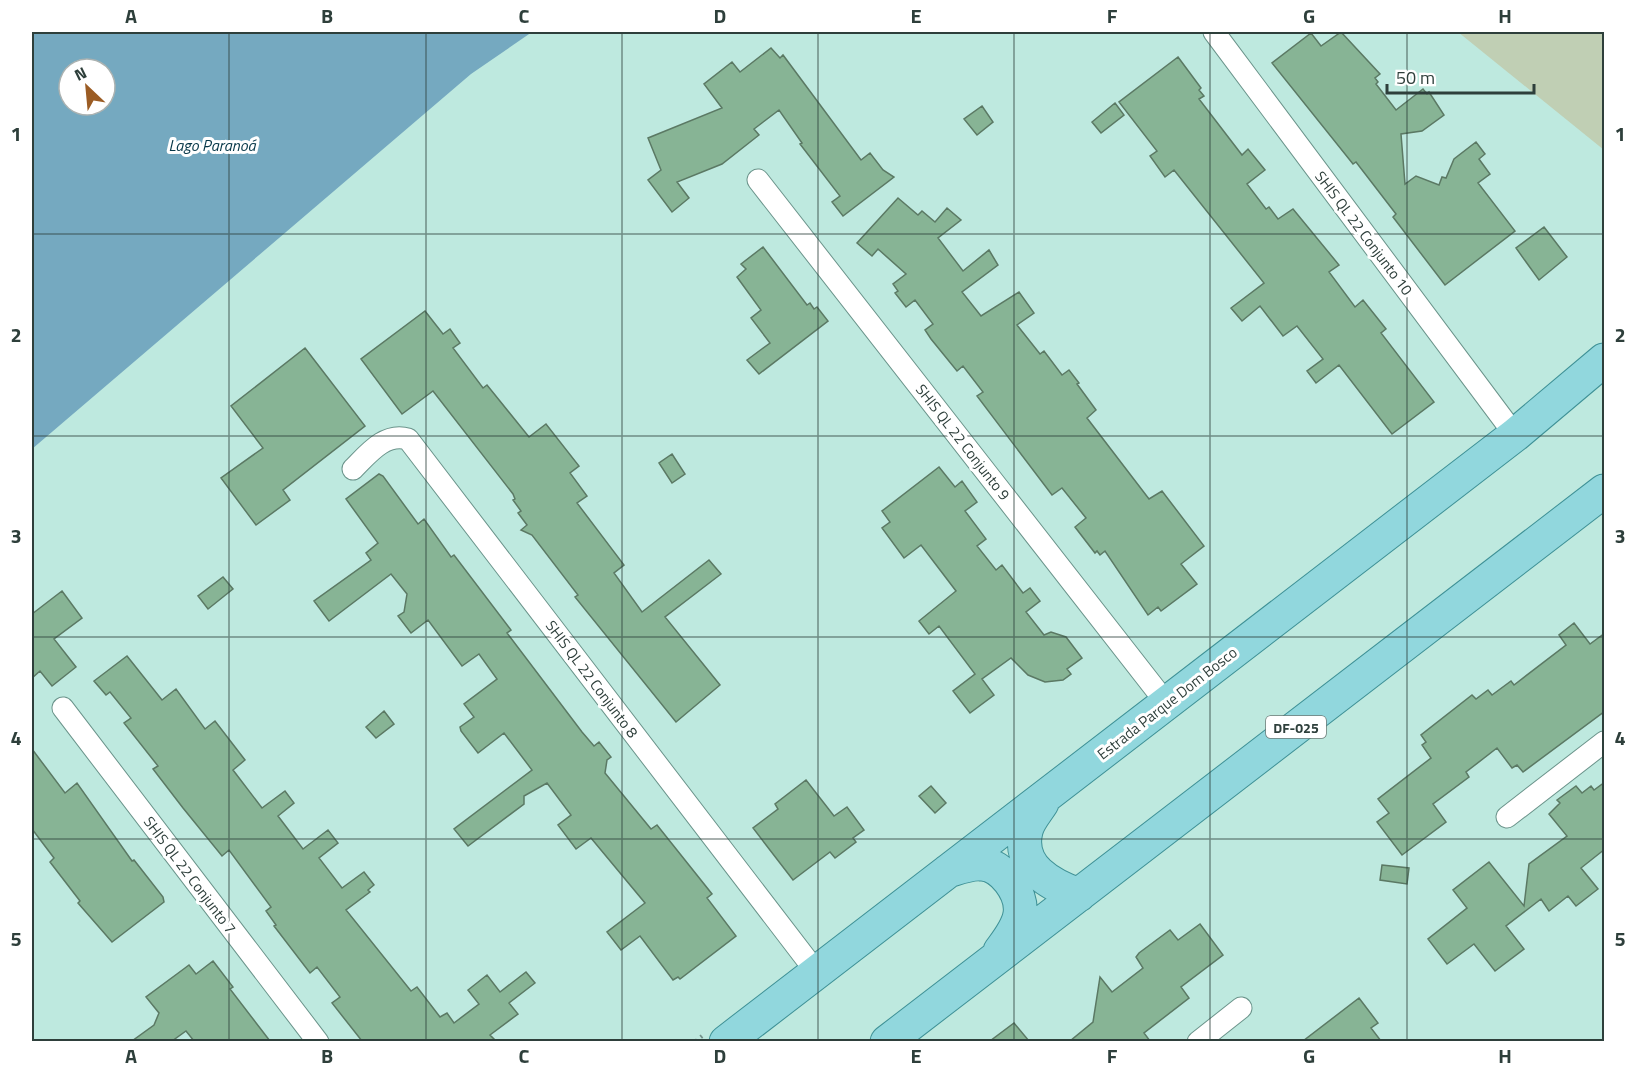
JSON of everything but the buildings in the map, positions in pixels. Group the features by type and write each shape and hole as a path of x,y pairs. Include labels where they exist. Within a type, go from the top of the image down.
{"main road":[{"name":"Estrada Parque Dom Bosco","path":"726,1041 1515,435 1605,360"},
{"name":"DF-025","path":"887,1041 1605,491"},
{"path":"1045,798 1026,828 1024,844 1030,864 1042,878 1055,886 1079,895"},
{"path":"944,872 980,863 995,866 1009,881 1018,898 1021,913 1017,927 990,964"}],"street":[{"name":"SHIS QL 22 Conjunto 10","path":"1214,32 1515,435"},
{"name":"SHIS QL 22 Conjunto 9","path":"758,180 1167,704"},
{"name":"SHIS QL 22 Conjunto 8","path":"353,470 379,444 400,437 408,439 817,973"},
{"name":"SHIS QL 22 Conjunto 7","path":"63,708 318,1041"},
{"path":"1507,817 1605,742"},
{"path":"1198,1041 1241,1008"}],"green space":[{"path":"1458,32 1604,32 1604,150"}],"water":[{"name":"Lago Paranoá","path":"32,32 532,32 471,74 32,449"}]}
